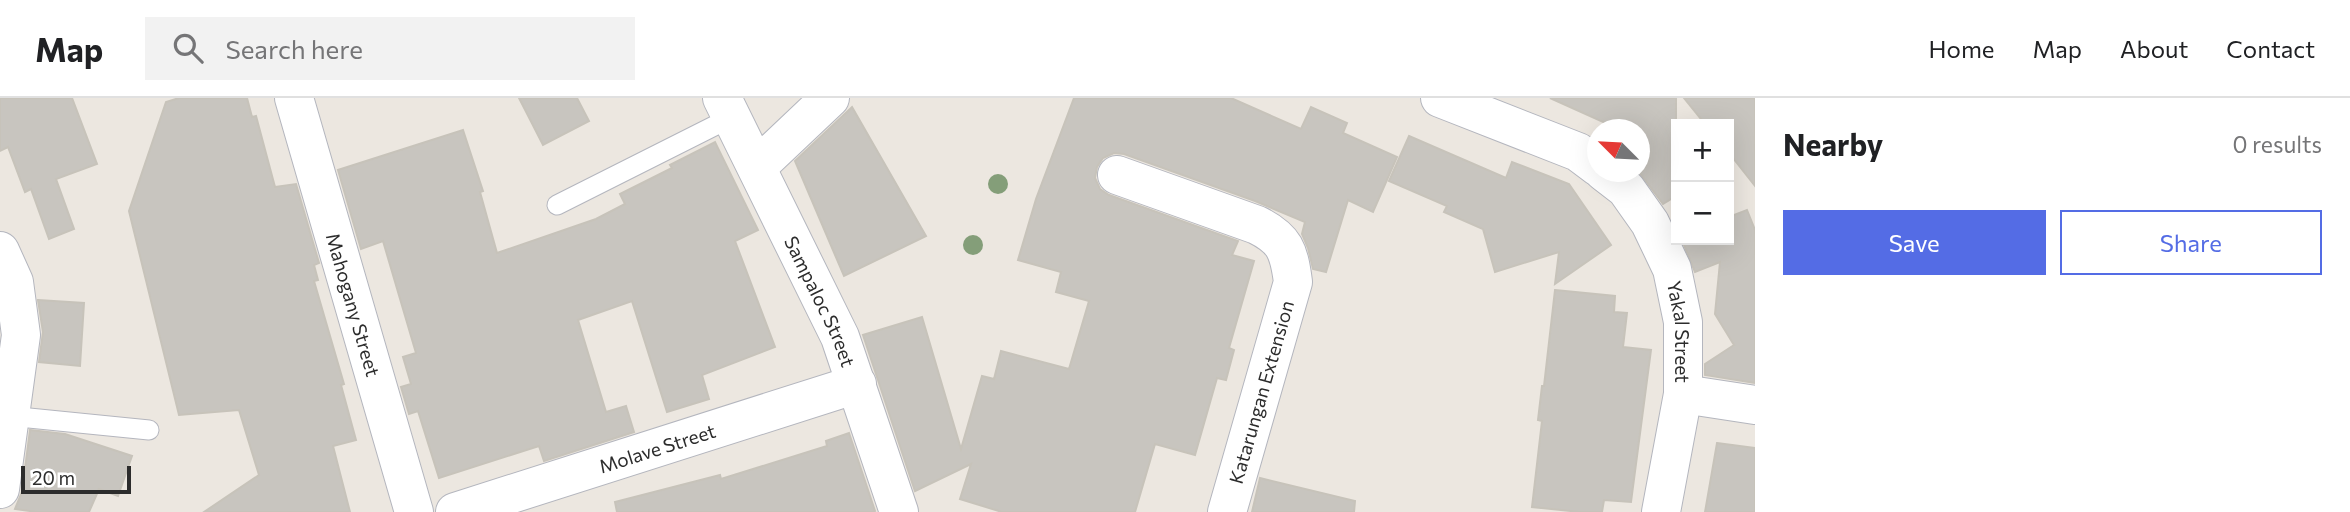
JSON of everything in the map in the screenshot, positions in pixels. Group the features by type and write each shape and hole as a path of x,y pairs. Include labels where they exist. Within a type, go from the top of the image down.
{"street":[{"name":"Mahogany Street","path":"294,98 414,512"},
{"path":"757,167 830,98"},
{"path":"1440,98 1578,152 1587,159"},
{"name":"Sampaloc Street","path":"727,108 840,337 899,512"},
{"name":"Katarungan Extension","path":"1117,176 1276,234 1285,247 1290,262 1293,282 1227,512"},
{"name":"Yakal Street","path":"1617,182 1626,189 1650,223 1672,269 1683,322 1683,394 1661,512"},
{"path":"0,251 14,282 21,335 0,489"},
{"name":"Molave Street","path":"455,512 858,384"},
{"path":"1683,394 1755,405"}],"lane":[{"path":"556,205 727,108"},
{"path":"9,416 149,430"}],"building":[{"path":"0,98 72,98 97,164 56,179 74,229 49,239 31,189 25,192 8,147 0,151"},
{"path":"179,98 247,98 252,117 256,116 275,187 296,184 319,263 314,265 318,280 314,281 344,384 341,385 356,440 333,446 350,512 204,512 259,475 239,410 179,415 129,211 166,102"},
{"path":"519,98 577,98 589,121 543,145"},
{"path":"1074,98 1231,98 1301,129 1311,107 1347,123 1343,133 1397,157 1373,212 1348,200 1326,272 1313,269 1302,234 1305,222 1124,154 1114,153 1103,158 1097,167 1095,178 1100,189 1109,195 1238,241 1232,255 1254,261 1229,348 1234,350 1226,380 1217,378 1195,455 1155,444 1135,512 1002,512 960,499 971,464 915,491 863,335 922,317 961,449 982,376 994,379 1001,351 1069,369 1089,301 1056,292 1061,272 1018,260 1036,199"},
{"path":"1550,98 1676,98 1676,119 1671,119 1671,199 1663,204 1646,182 1650,182 1650,119 1597,119"},
{"path":"1684,98 1755,98 1755,186 1734,159 1734,119 1701,119"},
{"path":"852,107 926,236 844,276 795,161"},
{"path":"463,130 483,191 480,192 497,253 596,219 625,204 620,194 672,168 670,165 715,142 758,230 735,241 775,347 702,375 709,399 667,412 632,301 578,320 606,412 626,406 634,432 544,461 539,446 439,478 418,411 409,414 401,387 411,384 403,357 416,353 383,241 361,249 338,170"},
{"path":"1409,136 1506,178 1512,162 1569,184 1611,245 1555,284 1559,252 1495,272 1483,229 1444,212 1447,206 1389,181"},
{"path":"1747,210 1755,230 1755,383 1705,375 1705,364 1734,345 1715,314 1720,262 1695,272 1684,245 1734,245 1734,215"},
{"path":"1555,290 1615,296 1614,312 1627,313 1623,347 1651,350 1631,502 1604,500 1602,512 1532,507 1542,421 1538,420"},
{"path":"38,300 84,303 80,366 39,362 43,332"},
{"path":"30,430 65,434 132,456 118,496 99,489 89,512 37,512 15,509 22,492"},
{"path":"849,433 875,511 873,512 617,512 615,502 720,475 721,479 827,446 826,441"},
{"path":"1717,443 1755,448 1755,512 1705,512"},
{"path":"1260,478 1355,501 1354,512 1252,512"}]}
